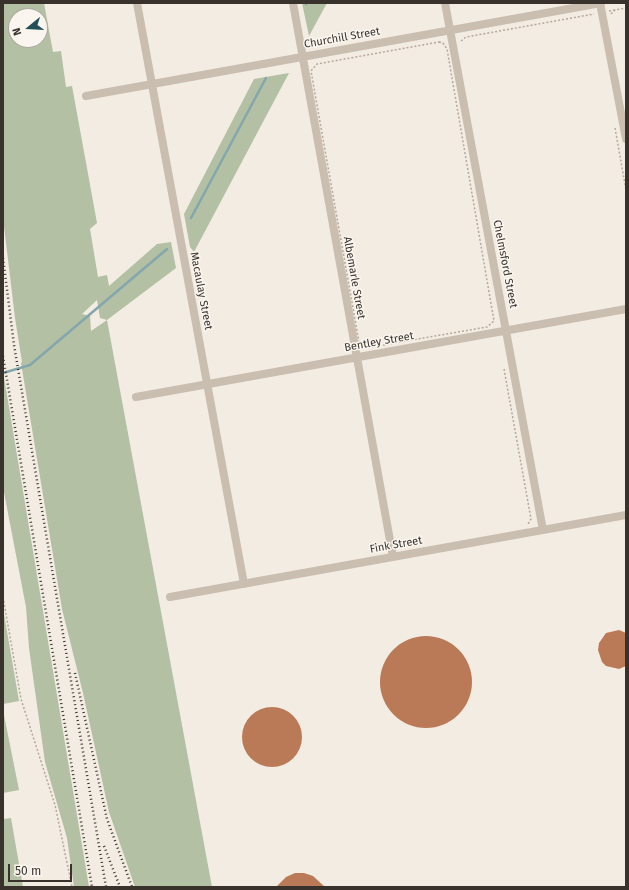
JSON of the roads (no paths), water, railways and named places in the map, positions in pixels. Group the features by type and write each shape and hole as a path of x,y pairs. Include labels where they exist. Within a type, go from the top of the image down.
{"street":[{"name":"Macaulay Street","path":"137,3 244,584"},
{"name":"Albemarle Street","path":"293,3 393,557"},
{"name":"Chelmsford Street","path":"446,3 543,526"},
{"name":"Churchill Street","path":"86,96 600,3"},
{"path":"600,3 626,139"},
{"name":"Bentley Street","path":"136,397 626,309"},
{"name":"Fink Street","path":"170,597 393,557 543,526 626,515"}],"waterway":[{"path":"191,218 266,78"},
{"path":"3,373 30,365 167,249"}],"railway":[{"path":"3,258 14,345 106,887"},
{"path":"3,356 92,887"},
{"path":"75,673 107,819 132,887"},
{"path":"104,846 120,887"}]}
